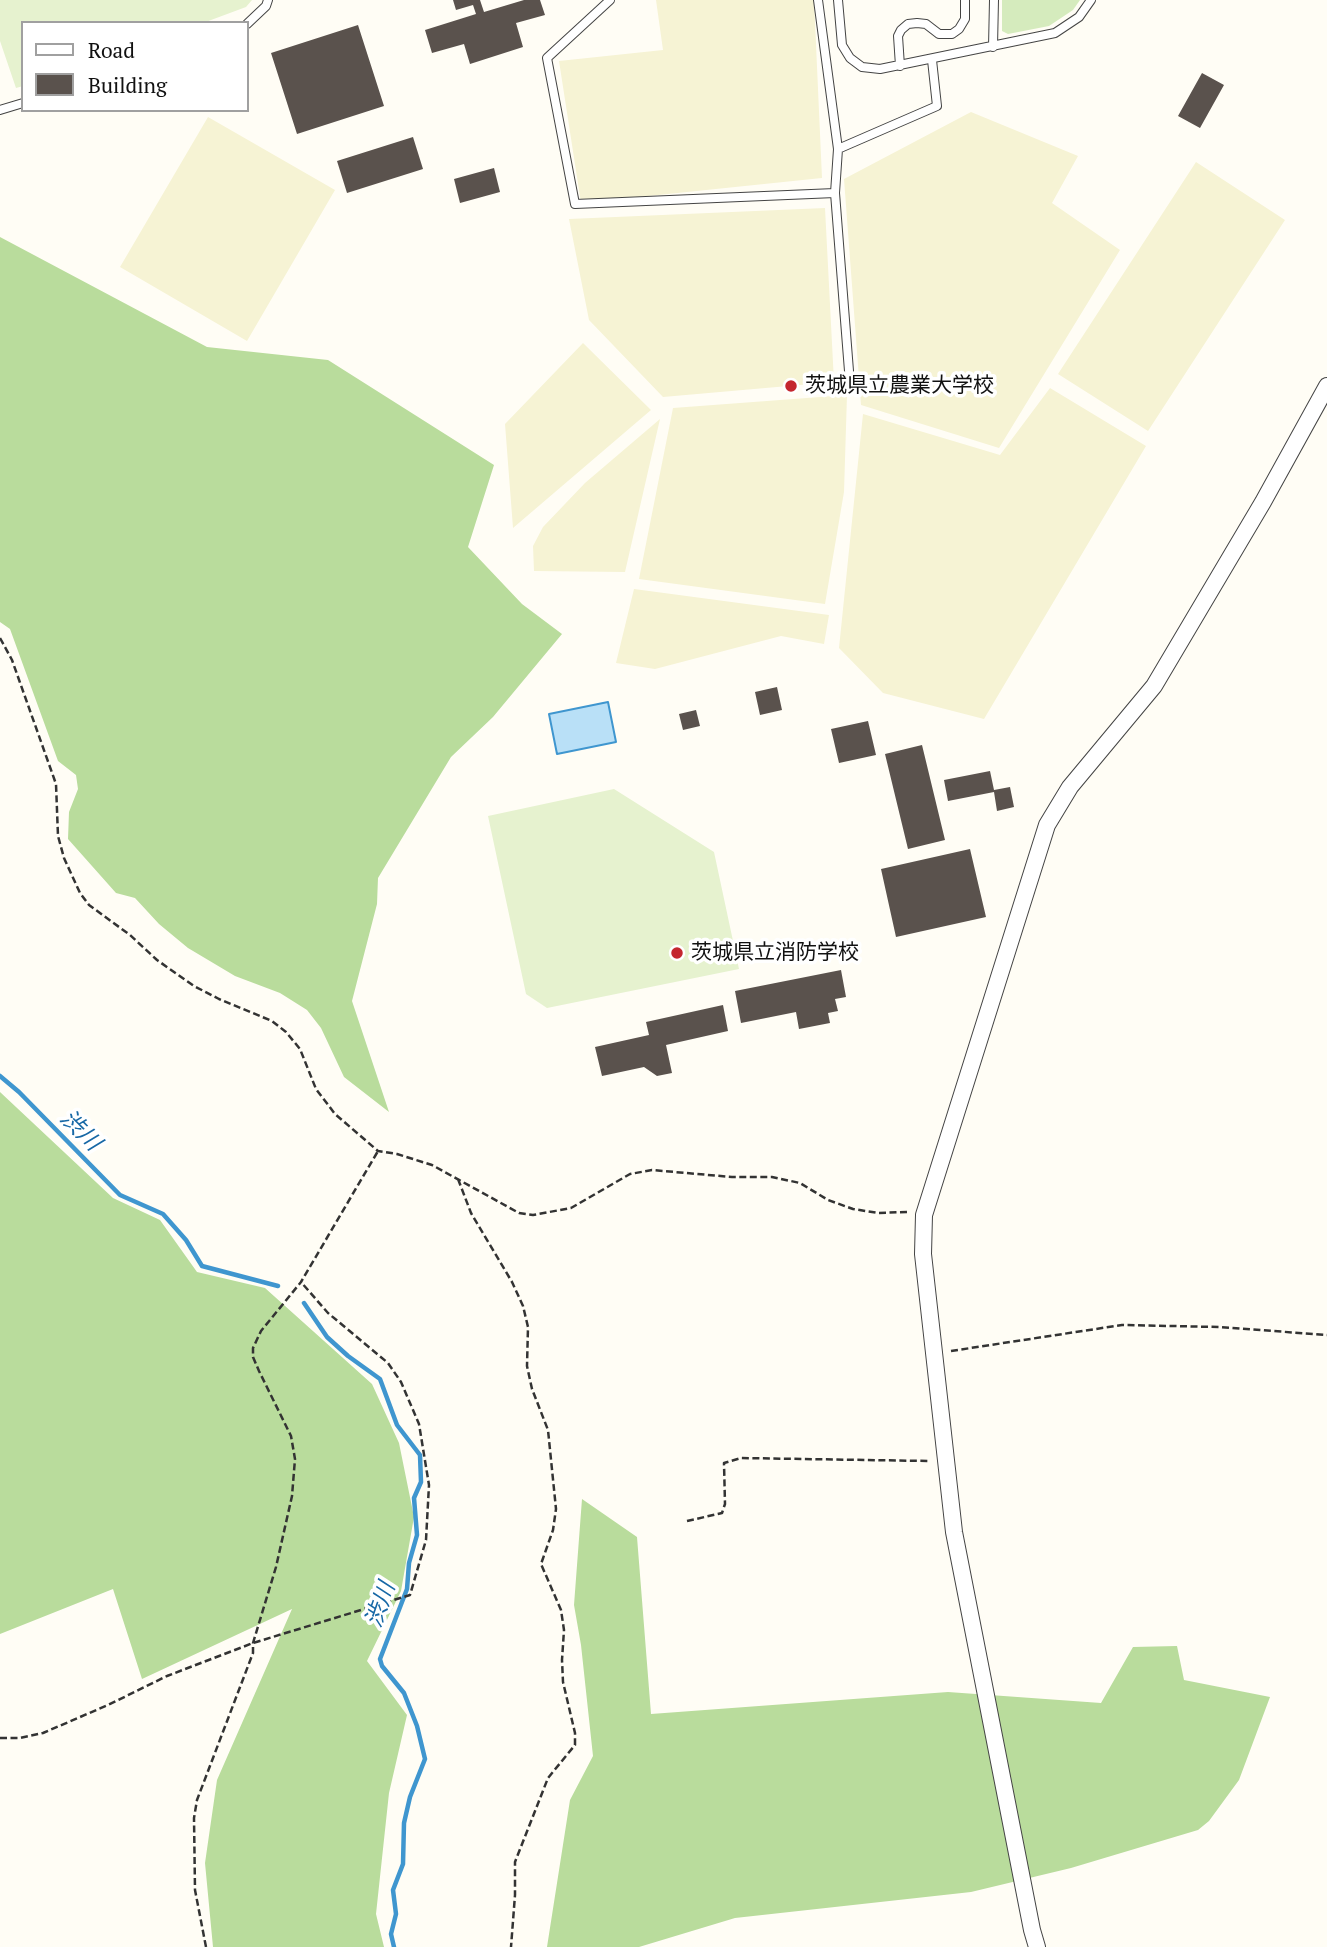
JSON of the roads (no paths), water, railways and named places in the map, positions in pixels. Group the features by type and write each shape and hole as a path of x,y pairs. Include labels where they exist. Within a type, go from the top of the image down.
{"street":[{"path":"1037,1947 963,1582 923,1254 924,1215 1052,816 1070,787 1154,686 1263,502 1327,386"}],"lane":[{"path":"248,23 266,6 268,0"},
{"path":"610,0 547,58 575,204 835,193"},
{"path":"818,0 838,149 835,193 849,371"},
{"path":"838,0 842,45 850,58 871,68 932,60 1055,33 1067,27 1091,0"},
{"path":"900,66 898,36 901,30 908,24 917,23 926,24 939,34 952,34 965,19 965,0"},
{"path":"986,0 994,0 993,47"},
{"path":"1083,11 1084,0"},
{"path":"838,149 937,106 932,60"},
{"path":"0,110 21,104"}],"water":[{"path":"608,702 616,742 557,754 549,714"}],"waterway":[{"name":"渋川","path":"0,1076 120,1195 163,1214 186,1240 202,1266 278,1286"},
{"name":"渋川","path":"304,1303 327,1337 380,1379 397,1425 420,1455 421,1482 414,1498 417,1535 409,1563 407,1589 380,1659 382,1666 404,1693 417,1726 425,1759 410,1797 404,1823 403,1864 393,1890 396,1914 391,1934 394,1947"}],"place":[{"name":"茨城県立農業大学校","path":"791,386"},
{"name":"茨城県立消防学校","path":"677,953"}]}
